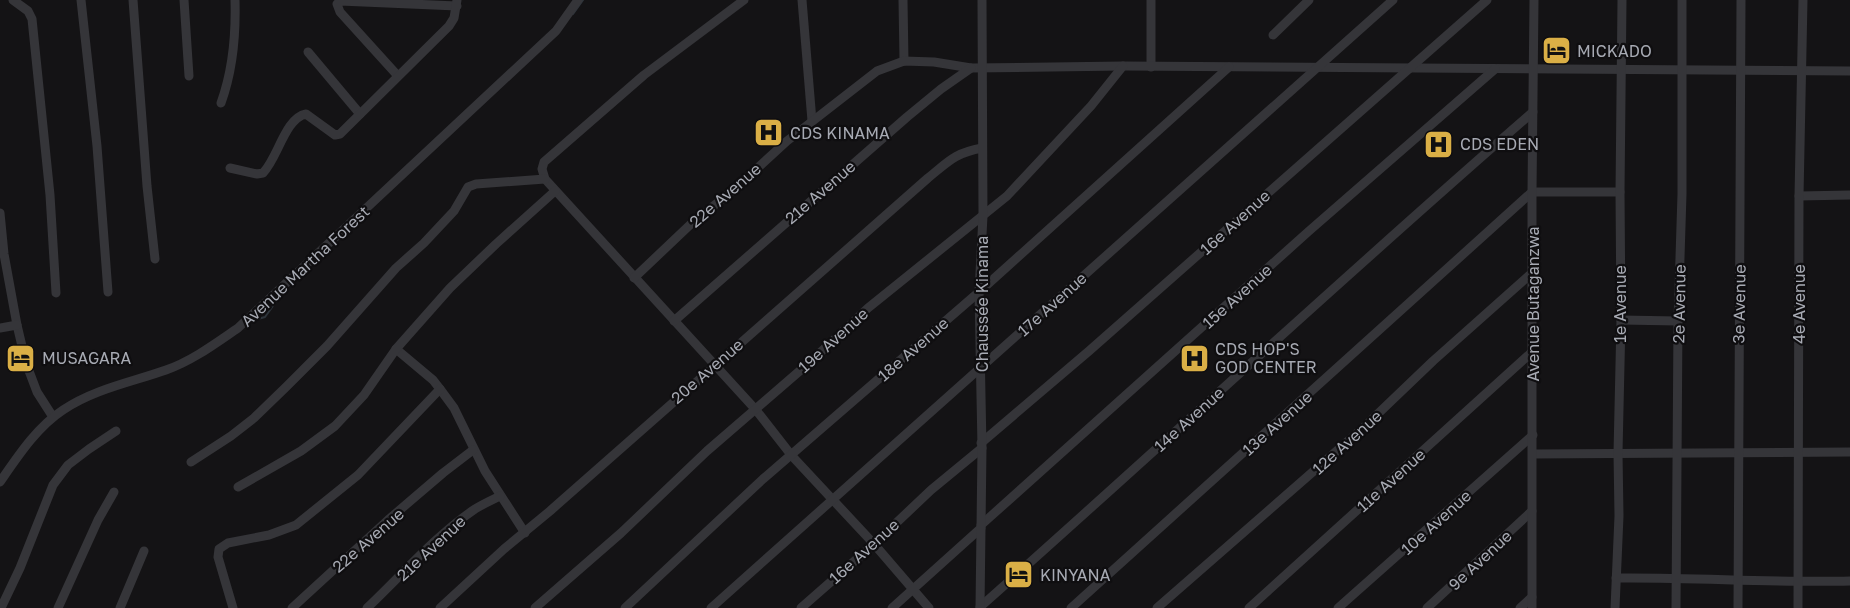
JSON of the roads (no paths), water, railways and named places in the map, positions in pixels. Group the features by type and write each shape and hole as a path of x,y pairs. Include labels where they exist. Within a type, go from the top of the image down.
{"street":[{"path":"13,0 28,11 32,18 50,195 56,293"},
{"path":"81,0 97,146 108,292"},
{"path":"133,0 155,259"},
{"path":"184,0 189,76"},
{"path":"221,103 229,80 236,26 235,0"},
{"name":"Avenue Martha Forest","path":"0,482 38,431 65,408 105,390 168,369 193,357 238,328 556,31 578,0"},
{"path":"802,0 812,121"},
{"path":"903,0 904,61"},
{"name":"Chaussée Kinama","path":"980,607 982,445 979,292 982,216 982,0"},
{"path":"1151,0 1151,67"},
{"path":"1273,35 1309,0"},
{"name":"17e Avenue","path":"711,608 1394,0"},
{"name":"16e Avenue","path":"801,608 874,544 931,489 1486,0"},
{"name":"Avenue Butaganzwa","path":"1532,608 1534,0"},
{"name":"1e Avenue","path":"1615,608 1619,516 1622,0"},
{"name":"2e Avenue","path":"1676,608 1678,321 1682,194 1682,0"},
{"name":"3e Avenue","path":"1738,608 1741,0"},
{"name":"4e Avenue","path":"1798,608 1799,196 1803,0"},
{"path":"230,168 257,174 263,173 291,125 300,115 306,114 335,135 340,134 449,26 454,18 457,3 340,1 337,4 340,12 398,76"},
{"path":"740,1 644,75 544,162 542,169 545,179 756,410 792,456 930,608"},
{"path":"308,52 360,114"},
{"name":"22e Avenue","path":"634,278 693,222 812,121 877,71 904,61 934,62 970,68 1123,66 1850,71"},
{"name":"19e Avenue","path":"535,608 621,533 722,437 756,410 868,308 1007,196 1090,106 1123,66"},
{"name":"18e Avenue","path":"625,608 763,479 979,292 1229,67"},
{"name":"21e Avenue","path":"674,321 907,117 970,68"},
{"name":"15e Avenue","path":"892,608 1309,231 1495,69"},
{"name":"14e Avenue","path":"980,607 1416,213 1533,112"},
{"name":"20e Avenue","path":"440,608 504,549 928,178 964,151 982,148"},
{"path":"192,462 246,424 286,387 327,346 389,276 454,211 468,187 476,184 545,179"},
{"path":"238,487 301,451 335,426 364,395 396,349 450,288 555,191"},
{"path":"1532,192 1620,192"},
{"name":"13e Avenue","path":"1071,608 1532,192"},
{"path":"1799,196 1850,195"},
{"path":"0,213 0,231 17,325 31,378 53,417"},
{"name":"12e Avenue","path":"1157,608 1363,428 1533,272"},
{"path":"1621,320 1678,321"},
{"path":"0,328 17,325"},
{"path":"396,349 433,380 454,408 473,450 525,533"},
{"name":"11e Avenue","path":"1249,608 1532,352"},
{"path":"233,608 218,557 219,549 228,543 269,535 296,525 358,475 440,389"},
{"path":"1,608 20,568 53,485 68,465 116,431"},
{"name":"10e Avenue","path":"1338,608 1533,435"},
{"name":"22e Avenue","path":"292,608 388,520 443,472 473,450"},
{"path":"1533,454 1850,452"},
{"path":"58,608 98,520 114,492"},
{"name":"21e Avenue","path":"367,608 437,540 477,507 500,496"},
{"name":"9e Avenue","path":"1427,608 1532,512"},
{"path":"120,608 144,551"},
{"path":"1616,578 1676,577 1798,582 1850,580"},
{"path":"1520,608 1532,597"}],"waterway":[{"path":"573,14 583,0"},
{"path":"251,321 265,317 283,292"}],"place":[{"name":"MICKADO","path":"1556,51"},
{"name":"CDS KINAMA","path":"769,133"},
{"name":"CDS EDEN","path":"1439,144"},
{"name":"MUSAGARA","path":"21,358"},
{"name":"CDS HOP'S GOD CENTER","path":"1194,358"},
{"name":"KINYANA","path":"1019,575"}]}
